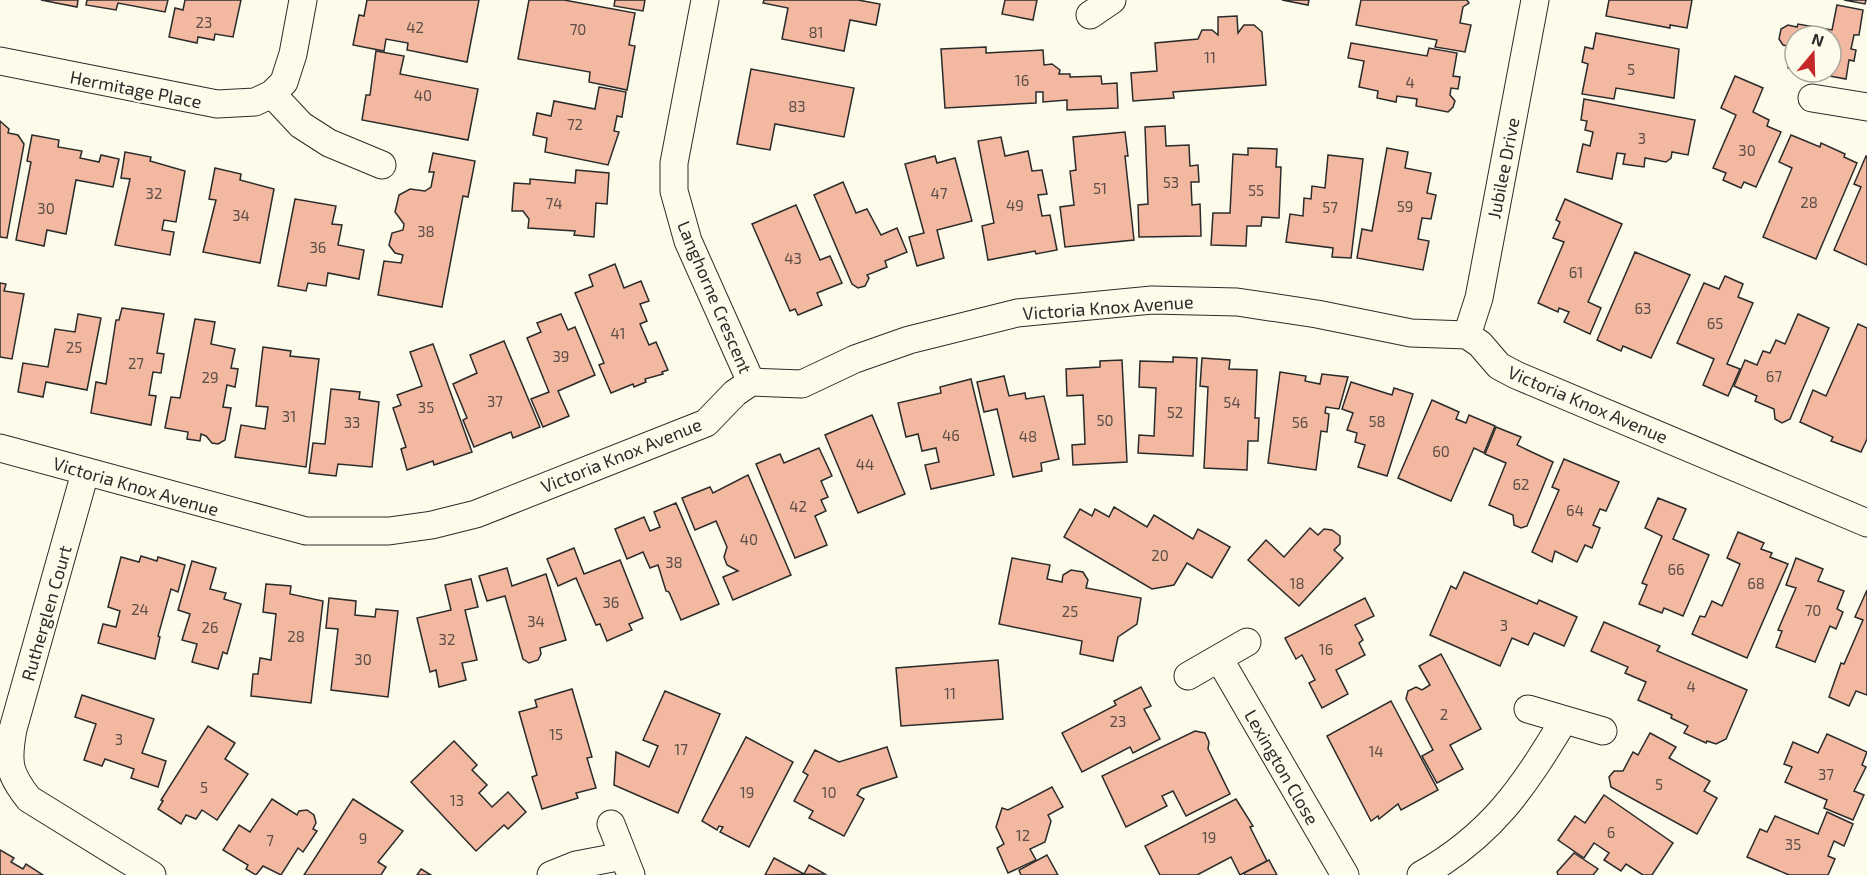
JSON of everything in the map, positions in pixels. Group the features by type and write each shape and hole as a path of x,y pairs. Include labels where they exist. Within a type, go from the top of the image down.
{"street":[{"path":"303,0 290,68 284,81 272,94 301,125 329,143 382,165"},
{"name":"Langhorne Crescent","path":"705,0 674,163 674,191 688,241 751,382"},
{"name":"Jubilee Drive","path":"1467,335 1479,298 1534,0"},
{"name":"Hermitage Place","path":"0,61 217,104 255,102 272,94"},
{"path":"1812,99 1867,108"},
{"name":"Victoria Knox Avenue","path":"0,448 306,531 347,532 411,528 476,514 706,423 735,393 751,382 802,384 855,358 909,340 1017,313 1152,300 1238,302 1317,314 1411,333 1451,332 1467,335 1480,344 1499,366 1516,375 1867,523"},
{"name":"Rutherglen Court","path":"85,472 4,752 15,782 29,799 152,875"},
{"path":"1188,676 1220,660 1247,642"},
{"name":"Lexington Close","path":"1220,660 1345,875"},
{"path":"1528,709 1603,731"},
{"path":"1421,875 1465,846 1506,808 1537,766 1564,720"},
{"path":"552,875 576,865 627,866 611,824"}],"building":[{"path":"41,0 78,0 77,7"},
{"path":"87,0 168,0 165,12 118,3 116,10 86,5"},
{"path":"185,0 241,0 233,37 215,34 214,40 198,37 197,43 169,37 175,8 183,10"},
{"path":"367,0 479,0 467,62 407,50 408,43 386,39 384,51 353,45 359,15 364,16"},
{"path":"529,0 564,0 635,13 629,45 635,46 627,90 589,82 590,72 518,59"},
{"path":"615,0 645,0 643,11 614,6"},
{"path":"764,0 858,0 880,4 876,25 850,20 844,51 782,39 788,8 763,3"},
{"path":"1005,0 1037,0 1033,20 1002,14"},
{"path":"1282,0 1309,0 1308,5"},
{"path":"1361,0 1467,0 1469,3 1463,7 1460,23 1471,25 1465,52 1435,47 1437,40 1356,25"},
{"path":"1609,0 1692,0 1687,28 1670,25 1670,28 1606,16"},
{"path":"1844,0 1866,0 1865,4"},
{"path":"1837,5 1863,10 1859,35 1854,35 1851,49 1856,50 1854,61 1849,60 1846,79 1843,78 1843,24 1833,24"},
{"path":"1237,16 1238,33 1244,25 1254,25 1262,32 1266,85 1173,92 1174,98 1133,101 1131,73 1157,71 1155,43 1198,39 1202,30 1212,30 1218,35 1218,17"},
{"path":"1783,28 1783,45 1779,39"},
{"path":"1596,33 1679,49 1674,98 1616,88 1614,99 1582,94 1588,64 1582,62 1585,47 1593,49"},
{"path":"1351,43 1427,56 1429,48 1457,53 1453,76 1460,77 1458,89 1451,88 1450,95 1455,101 1453,107 1448,112 1416,106 1417,99 1397,96 1396,102 1377,98 1378,91 1359,87 1364,61 1348,58"},
{"path":"986,47 986,53 1043,50 1044,65 1052,64 1060,70 1059,74 1070,74 1070,77 1101,76 1102,84 1117,83 1118,108 1067,110 1067,100 1043,102 1043,92 1036,92 1036,103 945,108 941,49"},
{"path":"376,51 404,56 400,74 478,89 468,140 362,120 366,95 370,95"},
{"path":"751,69 854,88 844,137 775,124 770,150 737,144"},
{"path":"1735,76 1763,88 1753,112 1769,120 1767,126 1781,132 1756,187 1744,182 1741,188 1723,180 1726,173 1713,168 1736,115 1721,108"},
{"path":"599,87 626,92 622,117 617,116 614,131 619,132 608,165 545,152 547,138 533,135 537,113 551,116 554,101 595,109"},
{"path":"1584,99 1695,120 1688,155 1672,152 1671,158 1666,162 1645,158 1644,167 1623,164 1625,154 1617,153 1612,179 1577,172 1583,144 1590,146 1593,132 1585,130 1587,121 1581,120"},
{"path":"0,121 9,129 8,133 18,135 24,144 7,238 0,237"},
{"path":"1165,126 1166,146 1189,145 1190,166 1198,165 1199,182 1191,182 1192,205 1200,204 1201,236 1139,237 1138,205 1148,204 1145,127"},
{"path":"1125,132 1128,156 1125,156 1134,240 1065,247 1060,207 1074,205 1070,171 1076,170 1073,137"},
{"path":"32,135 59,140 58,147 82,151 80,158 99,162 101,155 119,159 113,187 76,180 66,234 47,230 44,246 16,240 31,162 27,161"},
{"path":"1791,135 1820,147 1821,143 1845,154 1844,157 1857,163 1816,259 1763,237 1792,168 1779,162"},
{"path":"1001,137 1005,156 1028,151 1032,171 1042,170 1047,194 1038,195 1042,216 1050,215 1057,250 1036,254 1035,251 988,260 982,226 994,223 978,141"},
{"path":"1248,148 1277,149 1276,167 1281,167 1279,218 1262,217 1261,226 1247,226 1246,246 1211,245 1213,213 1230,213 1233,154 1248,155"},
{"path":"1387,148 1408,152 1405,168 1431,173 1427,193 1436,195 1431,219 1422,218 1418,239 1429,241 1423,270 1357,258 1362,229 1372,231"},
{"path":"125,152 151,157 150,161 185,171 176,222 164,220 162,230 174,232 170,255 115,245 130,179 121,178"},
{"path":"433,153 475,161 468,197 463,196 442,307 378,295 384,261 401,263 403,255 395,253 389,245 392,233 403,230 404,224 395,212 399,195 410,189 425,191 431,187 434,172 429,172"},
{"path":"1328,155 1363,159 1351,258 1332,257 1333,248 1286,242 1290,214 1303,216 1304,198 1311,199 1312,186 1325,188"},
{"path":"935,156 937,163 955,158 972,221 937,230 944,258 917,266 909,237 924,233 905,164"},
{"path":"1866,156 1867,265 1834,250 1861,187 1854,184"},
{"path":"215,168 241,174 240,180 274,189 260,263 203,252 216,200 209,199"},
{"path":"576,170 609,173 607,204 596,203 594,237 574,235 575,231 528,228 529,219 523,211 512,211 514,183 530,184 530,179 575,183"},
{"path":"843,182 856,213 867,209 881,235 897,228 907,252 885,261 887,267 867,275 869,278 865,286 858,288 852,284 814,195"},
{"path":"295,199 336,206 332,224 342,225 338,245 364,250 359,279 328,273 326,286 308,283 306,291 278,286"},
{"path":"1565,199 1622,224 1588,302 1601,308 1590,334 1564,322 1569,312 1559,308 1558,312 1538,303 1564,242 1553,238 1560,222 1556,220"},
{"path":"796,205 820,260 830,256 842,283 817,293 822,305 798,315 795,309 790,311 752,224"},
{"path":"1635,252 1690,275 1651,358 1623,346 1621,351 1597,340"},
{"path":"615,264 624,288 641,281 649,301 640,304 647,321 640,324 649,345 656,342 668,370 662,372 663,374 645,379 646,382 634,387 633,384 611,393 599,365 604,363 575,293 593,286 589,275"},
{"path":"1725,276 1743,284 1738,297 1753,303 1727,364 1740,369 1728,396 1703,385 1714,359 1677,343 1704,283 1719,289"},
{"path":"0,283 6,284 4,291 24,294 12,359 0,357"},
{"path":"122,308 164,314 157,353 164,354 161,373 153,372 149,395 156,396 151,425 91,413 96,382 106,384 116,320 119,320"},
{"path":"78,314 101,318 87,390 46,382 43,397 18,392 23,363 48,367 55,329 75,332"},
{"path":"561,314 568,330 575,327 595,375 558,391 569,416 543,427 531,399 549,392 527,338 541,332 537,323"},
{"path":"1798,314 1829,328 1790,419 1782,423 1775,419 1774,409 1755,401 1757,396 1734,386 1745,360 1757,365 1763,351 1770,353 1776,340 1785,344"},
{"path":"195,319 215,322 211,344 235,349 231,368 238,369 235,387 227,385 223,407 231,408 225,440 218,444 212,443 201,434 200,441 187,439 188,432 165,428 171,397 180,398"},
{"path":"1858,324 1867,328 1867,439 1861,452 1831,441 1833,437 1800,422 1813,390 1826,396"},
{"path":"504,341 540,427 513,438 511,432 474,447 463,420 467,418 453,384 477,373 470,355"},
{"path":"433,344 472,452 434,465 433,461 407,470 401,449 406,447 393,408 401,405 397,395 422,386 410,352"},
{"path":"263,347 291,351 290,356 319,359 306,467 235,457 241,425 265,429 268,407 256,406"},
{"path":"1173,357 1197,358 1193,456 1138,453 1139,435 1154,436 1156,388 1139,387 1140,361 1173,362"},
{"path":"1202,358 1230,360 1229,369 1257,370 1255,418 1259,418 1258,441 1248,441 1247,470 1204,468 1208,387 1200,386"},
{"path":"1122,360 1127,462 1073,465 1072,445 1085,444 1083,395 1067,396 1066,369 1100,367 1100,361"},
{"path":"1280,372 1306,376 1305,381 1320,384 1322,374 1348,377 1339,409 1326,407 1325,413 1329,414 1327,432 1321,431 1316,470 1268,463"},
{"path":"1004,376 1009,396 1025,393 1026,399 1044,396 1059,459 1041,463 1042,471 1013,477 997,409 984,412 977,382"},
{"path":"971,379 994,475 931,489 925,465 939,462 936,448 922,451 918,434 906,437 898,403 941,393 940,387"},
{"path":"1351,382 1392,395 1394,388 1413,394 1387,476 1358,467 1365,445 1355,442 1357,433 1347,430 1353,413 1342,409"},
{"path":"331,389 360,392 359,399 379,402 372,467 338,464 336,476 309,473 313,443 325,444"},
{"path":"1432,400 1459,412 1456,419 1466,423 1469,415 1495,426 1484,453 1474,448 1451,501 1398,478"},
{"path":"872,415 905,494 858,513 825,435"},
{"path":"1496,427 1521,437 1517,445 1553,462 1527,526 1521,528 1514,525 1513,515 1489,505 1506,463 1485,454"},
{"path":"819,448 832,476 821,481 828,497 821,500 826,511 815,516 827,545 795,558 756,464 780,454 784,463"},
{"path":"1564,459 1619,482 1606,511 1600,509 1593,525 1600,528 1592,548 1585,545 1577,562 1555,551 1552,562 1532,552 1559,490 1552,487"},
{"path":"748,475 791,575 733,600 723,577 738,571 727,565 724,557 727,547 716,521 695,530 682,498 710,487 713,493"},
{"path":"1658,498 1686,509 1673,539 1709,555 1683,616 1664,608 1662,613 1639,604 1647,585 1642,583 1662,536 1645,528"},
{"path":"676,503 719,604 681,620 669,592 666,591 658,565 650,568 643,552 627,559 615,529 644,517 650,531 660,527 654,512"},
{"path":"1114,507 1147,527 1154,515 1193,539 1198,529 1230,547 1212,578 1187,563 1174,585 1152,589 1064,537 1080,509 1092,516 1095,509 1109,517"},
{"path":"1310,528 1318,535 1324,529 1332,530 1340,536 1340,544 1334,550 1343,558 1299,606 1248,560 1266,540 1284,557"},
{"path":"1738,532 1764,543 1761,549 1772,553 1770,557 1788,564 1747,658 1692,634 1700,616 1705,617 1712,601 1722,606 1740,564 1727,558"},
{"path":"574,548 584,574 620,560 643,618 629,624 632,630 607,641 600,624 596,625 576,578 558,586 547,559"},
{"path":"141,556 157,561 158,557 185,565 178,592 171,589 158,636 160,637 155,659 98,643 103,624 116,627 120,611 108,607 121,557 139,562"},
{"path":"1012,558 1050,565 1047,579 1062,582 1063,575 1071,570 1083,572 1088,580 1086,588 1141,598 1137,624 1118,637 1113,661 1080,654 1082,641 999,624"},
{"path":"1796,558 1823,569 1818,581 1844,591 1837,609 1843,612 1836,629 1830,626 1815,662 1776,647 1782,631 1778,630 1796,588 1786,585"},
{"path":"192,561 216,568 210,589 226,593 224,599 241,604 227,654 223,652 218,669 192,662 197,644 182,640 190,614 178,610"},
{"path":"507,568 512,586 546,574 566,640 540,648 541,654 538,660 529,663 523,659 505,596 487,601 479,576"},
{"path":"1464,572 1537,604 1539,600 1577,617 1564,646 1534,633 1528,645 1512,638 1500,666 1430,635 1451,586 1456,589"},
{"path":"471,579 478,607 465,610 477,660 462,663 466,680 439,687 436,670 430,672 417,618 451,610 445,585"},
{"path":"266,584 291,586 290,594 323,601 311,703 251,696 253,674 258,674 260,658 271,660 276,614 263,612"},
{"path":"1867,590 1867,695 1856,691 1849,706 1829,697 1841,663 1844,664 1863,620 1855,617"},
{"path":"329,598 356,601 355,615 375,617 376,609 398,611 388,697 331,690 338,629 326,628"},
{"path":"1365,598 1374,616 1355,625 1363,640 1359,643 1365,655 1336,670 1348,694 1322,708 1309,683 1315,680 1302,655 1296,659 1285,638"},
{"path":"1604,622 1660,646 1657,651 1747,690 1726,739 1716,744 1707,741 1706,743 1684,733 1688,726 1671,718 1672,715 1638,700 1646,682 1625,673 1628,667 1591,651"},
{"path":"1441,654 1481,729 1450,745 1463,769 1437,783 1422,756 1433,750 1406,699 1408,691 1416,687 1422,690 1430,685 1419,666"},
{"path":"998,660 1003,719 901,726 896,668"},
{"path":"1141,687 1151,706 1144,709 1160,739 1133,753 1130,747 1082,772 1062,733 1116,705 1114,701"},
{"path":"572,689 592,757 587,758 596,788 576,793 578,798 542,809 532,777 537,775 519,712 537,707 535,700"},
{"path":"665,691 720,714 678,813 614,785 616,752 649,767 658,746 643,740"},
{"path":"82,695 154,719 142,753 166,761 158,787 131,778 134,769 105,759 102,766 84,760 96,724 75,717"},
{"path":"1391,701 1438,790 1401,810 1398,804 1379,819 1378,816 1371,821 1327,736"},
{"path":"208,726 235,743 225,759 248,774 217,820 202,810 196,819 186,815 181,824 158,809 163,801 161,800"},
{"path":"1195,731 1205,733 1209,742 1208,749 1230,794 1186,816 1173,791 1162,796 1167,806 1126,827 1102,776"},
{"path":"1650,733 1676,747 1669,758 1710,781 1704,791 1717,798 1697,834 1611,787 1609,777 1614,771 1623,771 1633,752 1638,755"},
{"path":"1827,734 1867,752 1862,765 1866,767 1854,791 1864,795 1853,820 1824,808 1827,800 1785,782 1792,767 1784,764 1793,742 1818,753"},
{"path":"746,737 793,762 749,847 720,832 723,827 719,826 717,830 702,821"},
{"path":"454,741 477,765 472,770 487,785 479,793 492,807 508,792 526,812 508,829 504,825 476,851 411,782"},
{"path":"887,747 897,777 861,789 857,795 864,799 844,836 809,818 813,811 794,801 808,775 803,772 815,750 839,762"},
{"path":"1052,787 1063,807 1048,815 1051,821 1045,842 1030,849 1036,860 1008,873 997,848 1004,844 996,827 1002,808 1008,810"},
{"path":"1604,795 1673,843 1652,875 1643,875 1626,864 1621,871 1604,860 1609,853 1594,843 1584,858 1558,840 1575,816 1585,823"},
{"path":"272,799 297,815 299,811 307,810 314,815 316,823 313,829 317,831 303,852 298,848 281,875 263,866 256,875 246,869 248,865 223,850 239,825 250,832"},
{"path":"353,799 403,831 378,862 386,867 381,875 304,875"},
{"path":"1236,799 1253,826 1250,827 1267,861 1240,875 1231,857 1197,875 1160,875 1145,846"},
{"path":"1827,812 1853,824 1844,846 1834,841 1828,856 1835,859 1828,875 1789,875 1747,857 1760,829 1767,832 1775,816 1818,834"},
{"path":"0,850 14,858 11,862 23,869 26,864 43,875 0,875"},
{"path":"1574,853 1598,869 1593,875 1558,875 1557,872"},
{"path":"1047,855 1058,875 1021,875 1019,870"},
{"path":"774,858 804,874 809,865 825,874 765,875"},
{"path":"1269,860 1277,875 1245,875 1244,873"},
{"path":"421,869 431,875 417,875"}]}
